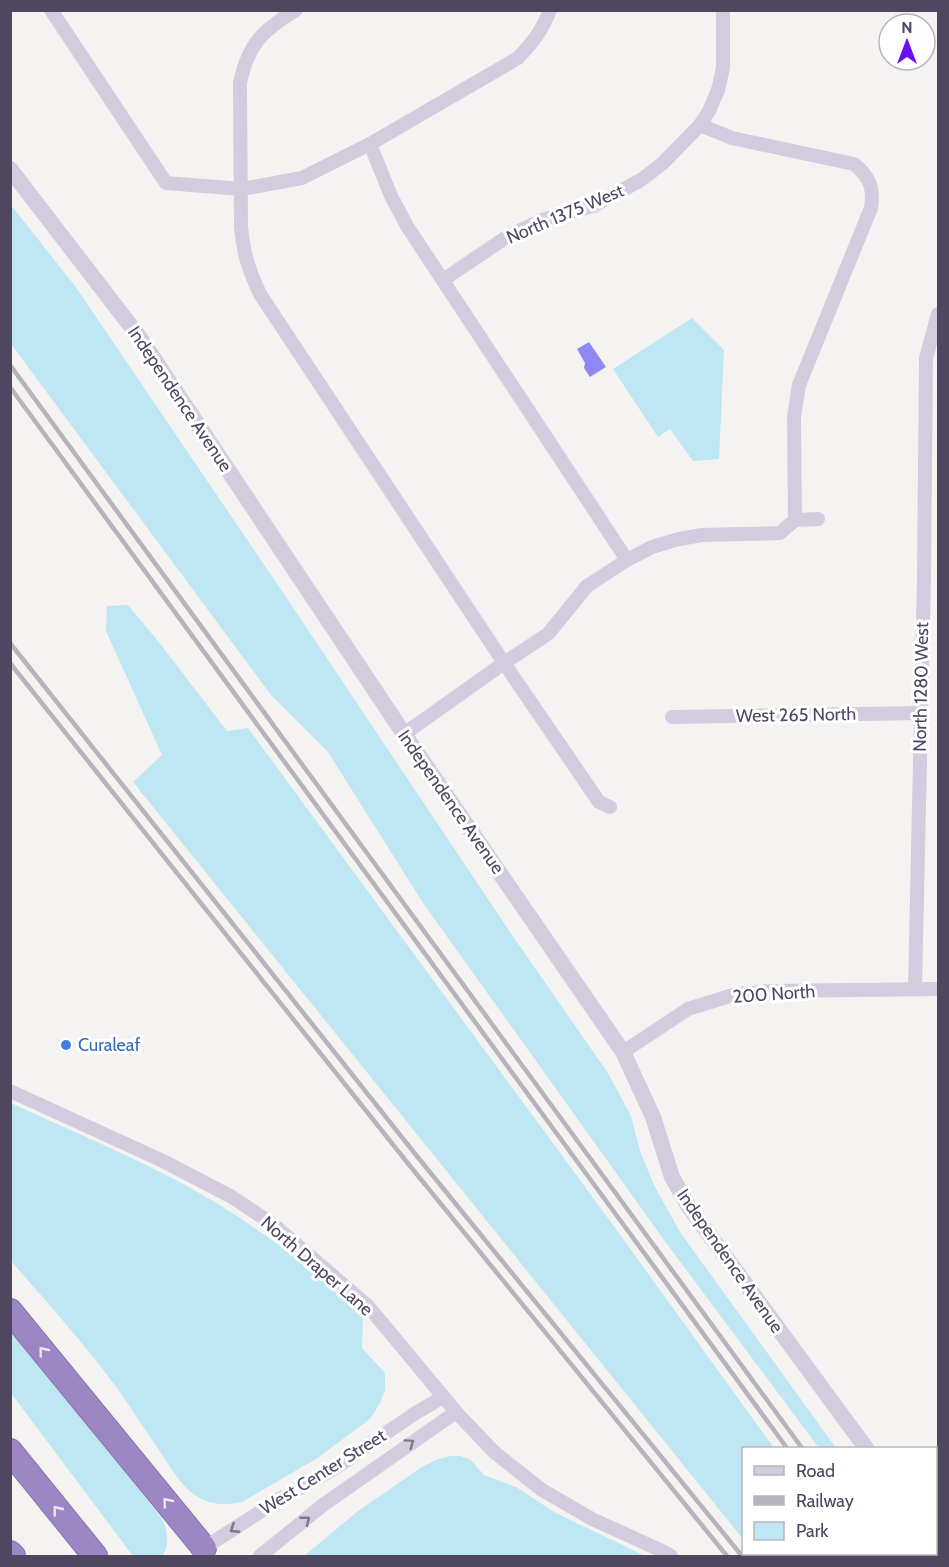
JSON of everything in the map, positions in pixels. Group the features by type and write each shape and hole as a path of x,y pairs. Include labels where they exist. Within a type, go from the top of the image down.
{"highway":[{"path":"10,1311 204,1548"},
{"path":"10,1451 95,1556"},
{"path":"10,1553 13,1557"}],"street":[{"path":"51,10 166,183 242,189 302,178 370,144 518,58 534,42 550,10"},
{"path":"296,10 264,33 253,46 244,66 240,83 243,244 249,271 260,294 504,663 598,802 610,807"},
{"name":"North 1375 West","path":"443,280 508,236 542,220 593,206 641,180 663,163 700,125 718,90 723,68 723,10"},
{"path":"700,125 732,138 854,164 863,171 871,186 873,197 871,208 799,385 794,417 795,520"},
{"path":"370,144 391,196 407,226 627,560"},
{"name":"Independence Avenue","path":"10,169 140,338 404,734 623,1052 653,1117 672,1177 689,1207 865,1447"},
{"name":"North 1280 West","path":"915,989 924,577 932,414 926,358 939,314"},
{"path":"404,734 548,634 587,586 652,547 679,538 702,535 780,533 795,520 818,519"},
{"path":"924,577 939,577"},
{"name":"West 265 North","path":"672,717 921,713"},
{"name":"200 North","path":"623,1052 688,1009 736,994 772,991 939,989"},
{"name":"North Draper Lane","path":"10,1091 163,1161 232,1197 274,1225 368,1306 443,1397 494,1452 542,1490 592,1519 671,1557"},
{"name":"West Center Street","path":"204,1548 280,1499 334,1469 443,1397"},
{"name":"West Center Street","path":"260,1557 323,1505 456,1412"}],"green space":[{"path":"11,205 75,286 512,935 608,1073 631,1116 640,1151 654,1185 680,1232 835,1447 818,1447 664,1240 423,903 328,752 271,695 11,344"},
{"path":"692,318 724,350 719,459 693,461 670,429 658,437 613,369"},
{"path":"128,605 227,731 248,728 773,1447 742,1447 742,1538 133,782 162,755 106,631 107,606"},
{"path":"11,1103 195,1190 247,1222 319,1278 363,1319 362,1348 385,1373 385,1390 370,1419 316,1459 242,1502 215,1503 203,1500 191,1492 175,1475 102,1368 11,1261"},
{"path":"11,1333 88,1423 162,1519 167,1538 162,1556 133,1556 11,1393"},
{"path":"450,1456 460,1456 471,1460 484,1475 516,1487 556,1513 645,1556 304,1556 358,1511 422,1467"},
{"path":"757,1555 853,1556 758,1556"}],"shaded area":[{"path":"589,342 606,367 590,377 577,349"}],"railway":[{"path":"10,365 801,1447"},
{"path":"10,387 786,1447"},
{"path":"10,643 416,1155 742,1556"},
{"path":"10,663 406,1161 727,1556"}],"place":[{"name":"Curaleaf","path":"66,1045"}]}
